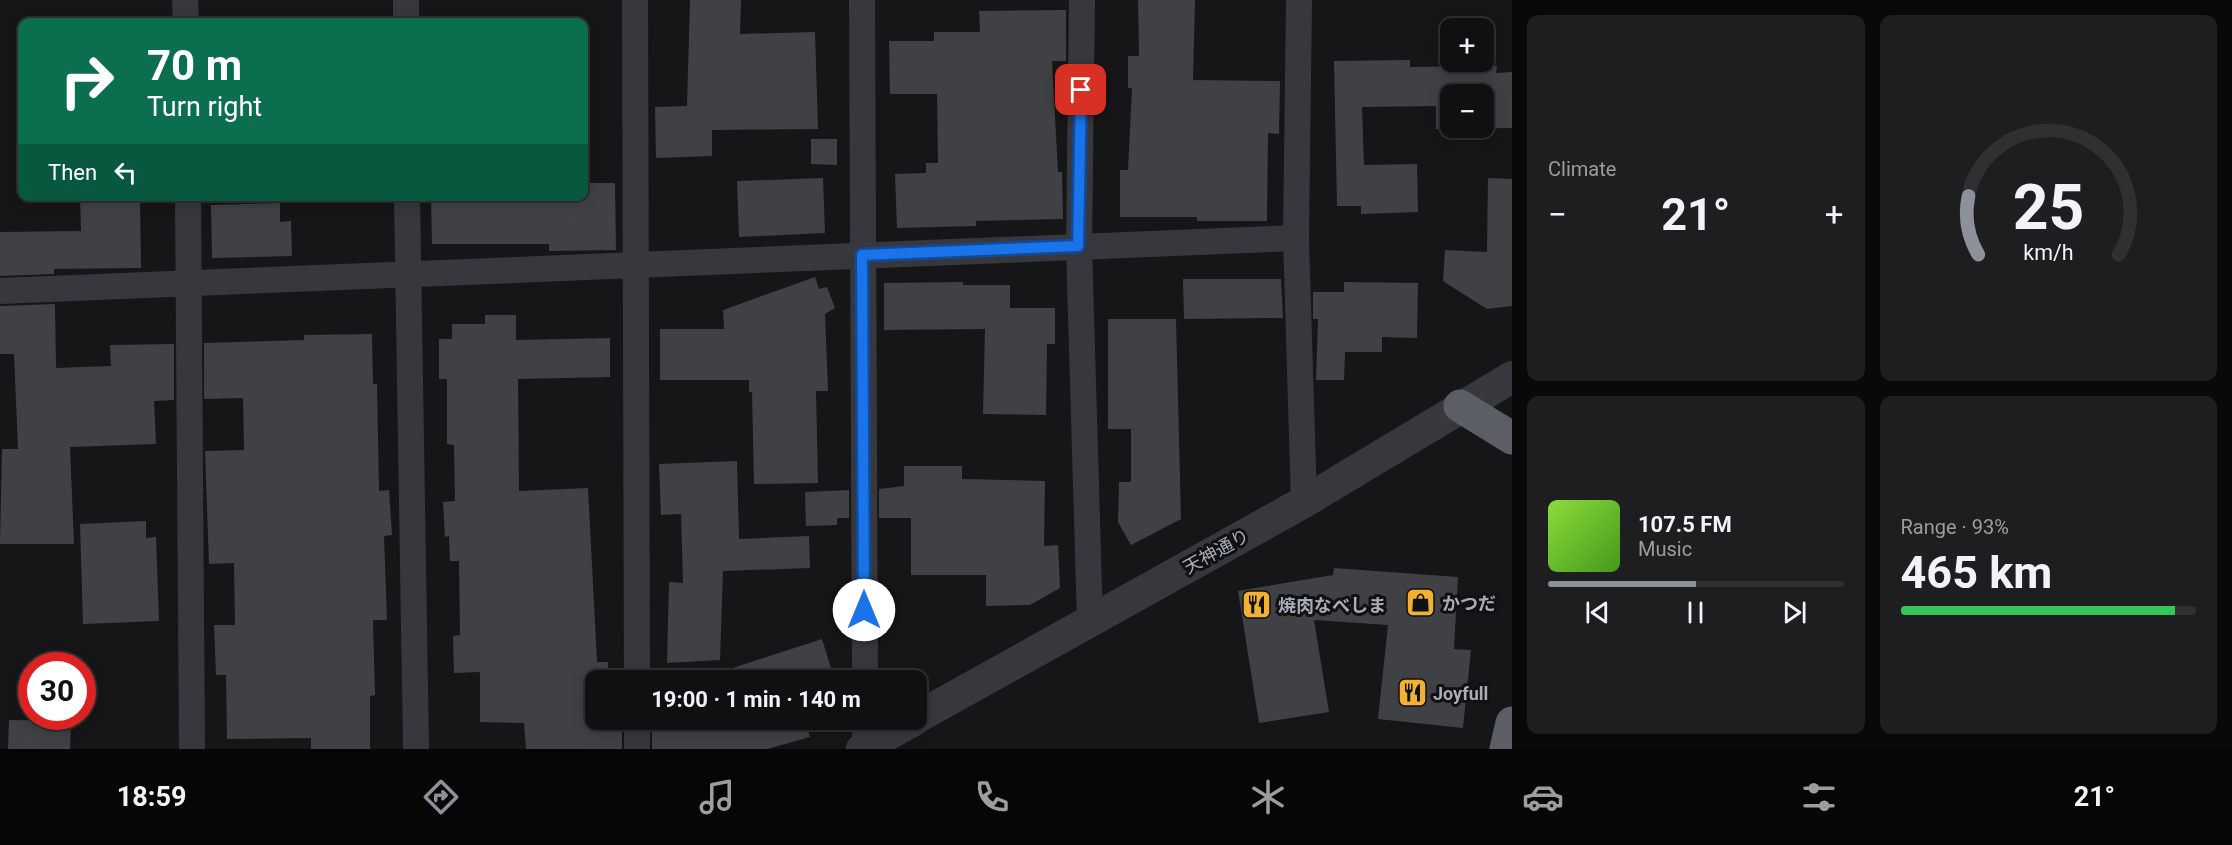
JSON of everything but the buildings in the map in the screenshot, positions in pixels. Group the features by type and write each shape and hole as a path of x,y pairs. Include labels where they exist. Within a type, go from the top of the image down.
{"highway":[{"path":"1460,406 1512,438"}],"street":[{"path":"185,0 186,18"},
{"path":"406,0 406,18"},
{"path":"635,0 637,670"},
{"path":"862,0 865,670"},
{"path":"1082,0 1078,246 1090,622"},
{"path":"1299,0 1296,238 1304,502"},
{"path":"188,201 192,749"},
{"path":"407,201 416,749"},
{"path":"0,291 1296,238"},
{"name":"天神通り","path":"927,712 1304,502 1460,406 1512,377"},
{"path":"637,730 637,749"},
{"name":"天神通り","path":"864,739 887,730"}],"place":[{"name":"かつだ","path":"1421,603"},
{"name":"焼肉なべしま","path":"1257,605"},
{"name":"Joyfull","path":"1412,693"}],"route":[{"path":"864,610 862,255 1078,246 1081,90"}]}
